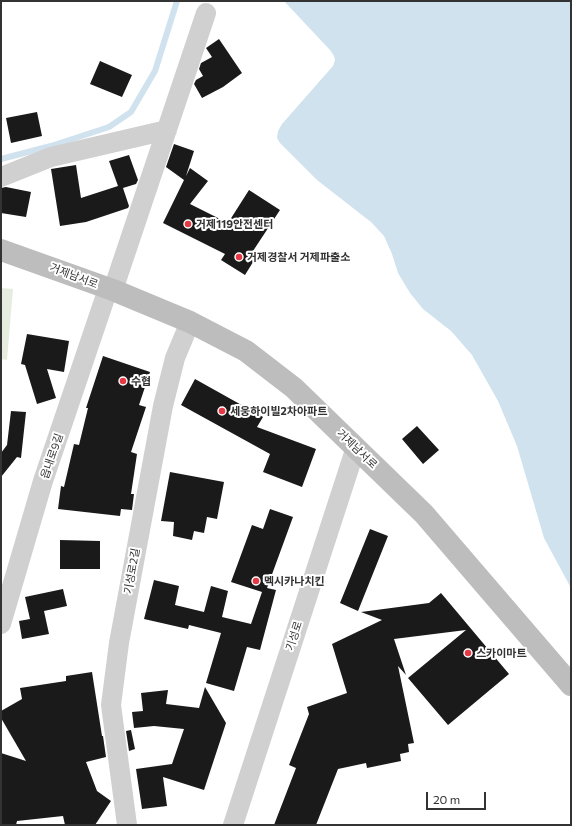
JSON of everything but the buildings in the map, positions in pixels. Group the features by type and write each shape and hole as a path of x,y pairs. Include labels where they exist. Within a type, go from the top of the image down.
{"main road":[{"name":"거제남서로","path":"1,250 111,290 190,322 246,351 294,388 424,514 571,684"}],"street":[{"name":"읍내로9길","path":"1,624 43,481 167,130 206,13"},
{"path":"1,177 51,156 167,130"},
{"name":"기성로2길","path":"127,825 111,705 119,643 163,406 175,358 190,322"},
{"name":"기성로","path":"233,825 356,447"}],"shaded area":[{"path":"1,288 13,289 7,360 1,359"}],"water":[{"path":"284,1 571,1 571,588 544,538 517,446 498,401 472,355 451,331 423,309 410,293 398,273 384,236 371,222 317,180 280,143 277,138 278,131 282,124 333,66 335,60 330,50"}],"waterway":[{"path":"1,159 51,146 109,127 131,112 155,71 177,1"}],"place":[{"name":"거제119안전센터","path":"188,224"},
{"name":"거제경찰서 거제파출소","path":"239,257"},
{"name":"수협","path":"123,381"},
{"name":"세웅하이빌2차아파트","path":"222,411"},
{"name":"멕시카나치킨","path":"256,581"},
{"name":"스카이마트","path":"468,653"}]}
